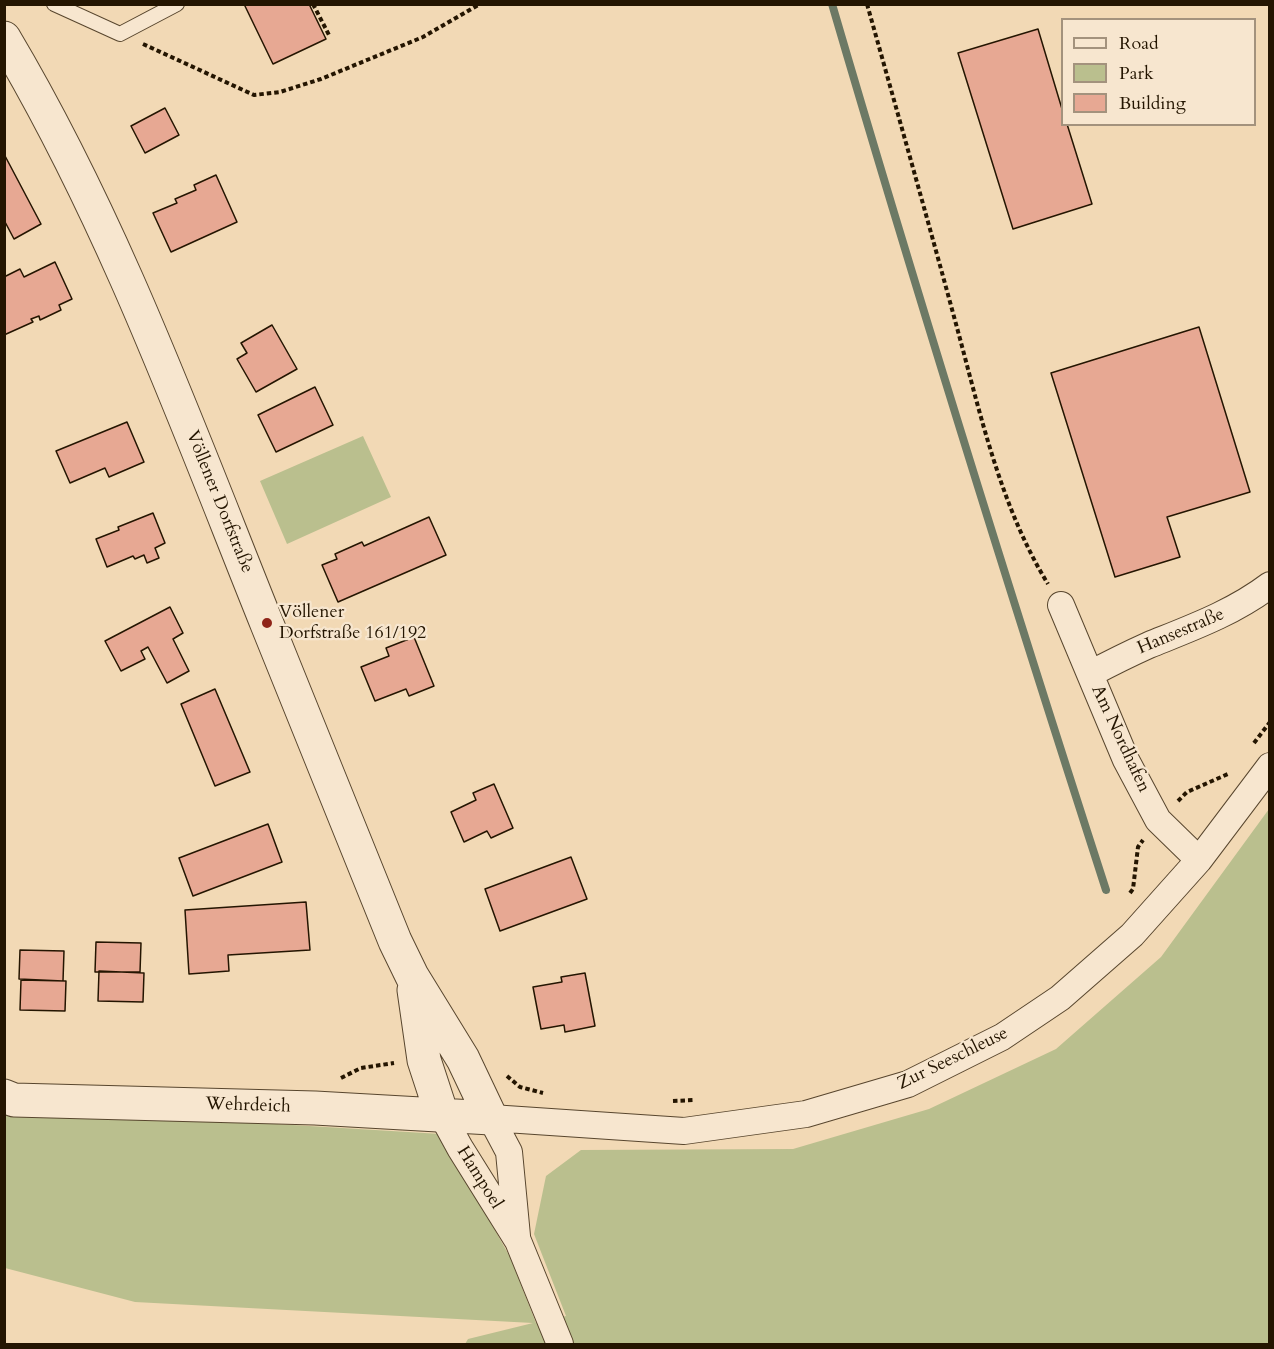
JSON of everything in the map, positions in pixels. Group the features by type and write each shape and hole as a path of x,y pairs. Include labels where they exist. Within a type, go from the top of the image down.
{"street":[{"name":"Völlener Dorfstraße","path":"4,38 70,156 136,299 188,423 395,941 412,976 463,1059 491,1118"},
{"name":"Hansestraße","path":"1090,674 1127,655 1218,618 1251,599 1269,585"},
{"name":"Am Nordhafen","path":"1061,605 1126,760 1158,820 1199,860"},
{"name":"Zur Seeschleuse","path":"491,1118 684,1131 806,1114 908,1084 1002,1037 1060,998 1132,935 1199,860 1269,766"},
{"name":"Völlener Dorfstraße","path":"412,976 424,1060 442,1115"},
{"name":"Wehrdeich","path":"4,1096 14,1100 315,1108 491,1118"},
{"name":"Hampoel","path":"442,1115 518,1241 560,1344"},
{"name":"Hampoel","path":"491,1118 508,1152 518,1241"}],"lane":[{"path":"54,4 120,33 177,4"}],"path":[{"path":"313,4 330,37"},
{"path":"120,33 254,95 280,92 321,79 423,37 480,4"},
{"path":"867,4 988,439 1015,521 1034,561 1061,605"},
{"path":"1251,747 1269,722"},
{"path":"1126,898 1133,890 1138,847 1158,820 1187,792 1233,772"},
{"path":"463,1059 485,1059 520,1086 546,1094"},
{"path":"315,1108 319,1088 361,1068 424,1060"},
{"path":"667,1101 701,1100"}],"green space":[{"path":"363,436 391,497 287,544 260,481"},
{"path":"1269,809 1269,1344 465,1344 468,1339 533,1323 135,1302 5,1268 4,1105 13,1108 441,1134 510,1257 536,1323 566,1316 534,1234 546,1176 581,1150 793,1149 929,1109 1056,1049 1161,957"}],"building":[{"path":"244,4 309,4 326,39 273,64"},
{"path":"1038,29 1061,106 1061,126 1068,126 1092,204 1013,229 958,53"},
{"path":"165,108 179,135 145,153 131,126"},
{"path":"4,154 41,224 14,239 4,220"},
{"path":"216,175 237,222 171,252 153,213 177,203 175,199 196,190 194,185"},
{"path":"55,262 72,299 59,305 61,310 40,320 39,316 31,319 33,322 4,335 4,277 20,269 24,277"},
{"path":"272,325 297,369 256,392 237,359 247,353 241,343"},
{"path":"1199,327 1250,492 1167,517 1180,557 1115,577 1051,373"},
{"path":"315,387 333,425 276,452 258,415"},
{"path":"127,422 144,462 109,477 105,468 70,483 56,451"},
{"path":"153,513 165,543 155,548 159,558 147,563 144,555 135,559 133,556 107,567 96,539"},
{"path":"429,517 446,555 338,602 322,565 337,559 335,554 362,542 364,546"},
{"path":"170,607 183,633 173,639 189,671 167,683 148,647 141,651 145,659 121,671 105,641"},
{"path":"414,637 434,686 409,696 406,689 375,701 361,667 389,656 386,648"},
{"path":"215,689 250,772 215,786 181,704"},
{"path":"494,784 513,828 491,838 487,831 464,842 451,812 476,800 473,793"},
{"path":"268,824 282,862 193,896 179,858"},
{"path":"571,857 587,899 500,931 485,889"},
{"path":"306,902 310,950 228,955 229,971 189,974 185,910"},
{"path":"96,942 141,943 140,972 95,972"},
{"path":"20,950 64,951 63,981 19,979"},
{"path":"99,971 144,973 143,1002 98,1001"},
{"path":"585,973 595,1026 565,1032 564,1025 541,1029 533,987 562,982 561,977"},
{"path":"21,980 66,981 65,1011 20,1010"}],"waterway":[{"path":"832,4 966,448 1106,890"}],"place":[{"name":"Völlener Dorfstraße 161/192","path":"267,623"}]}
